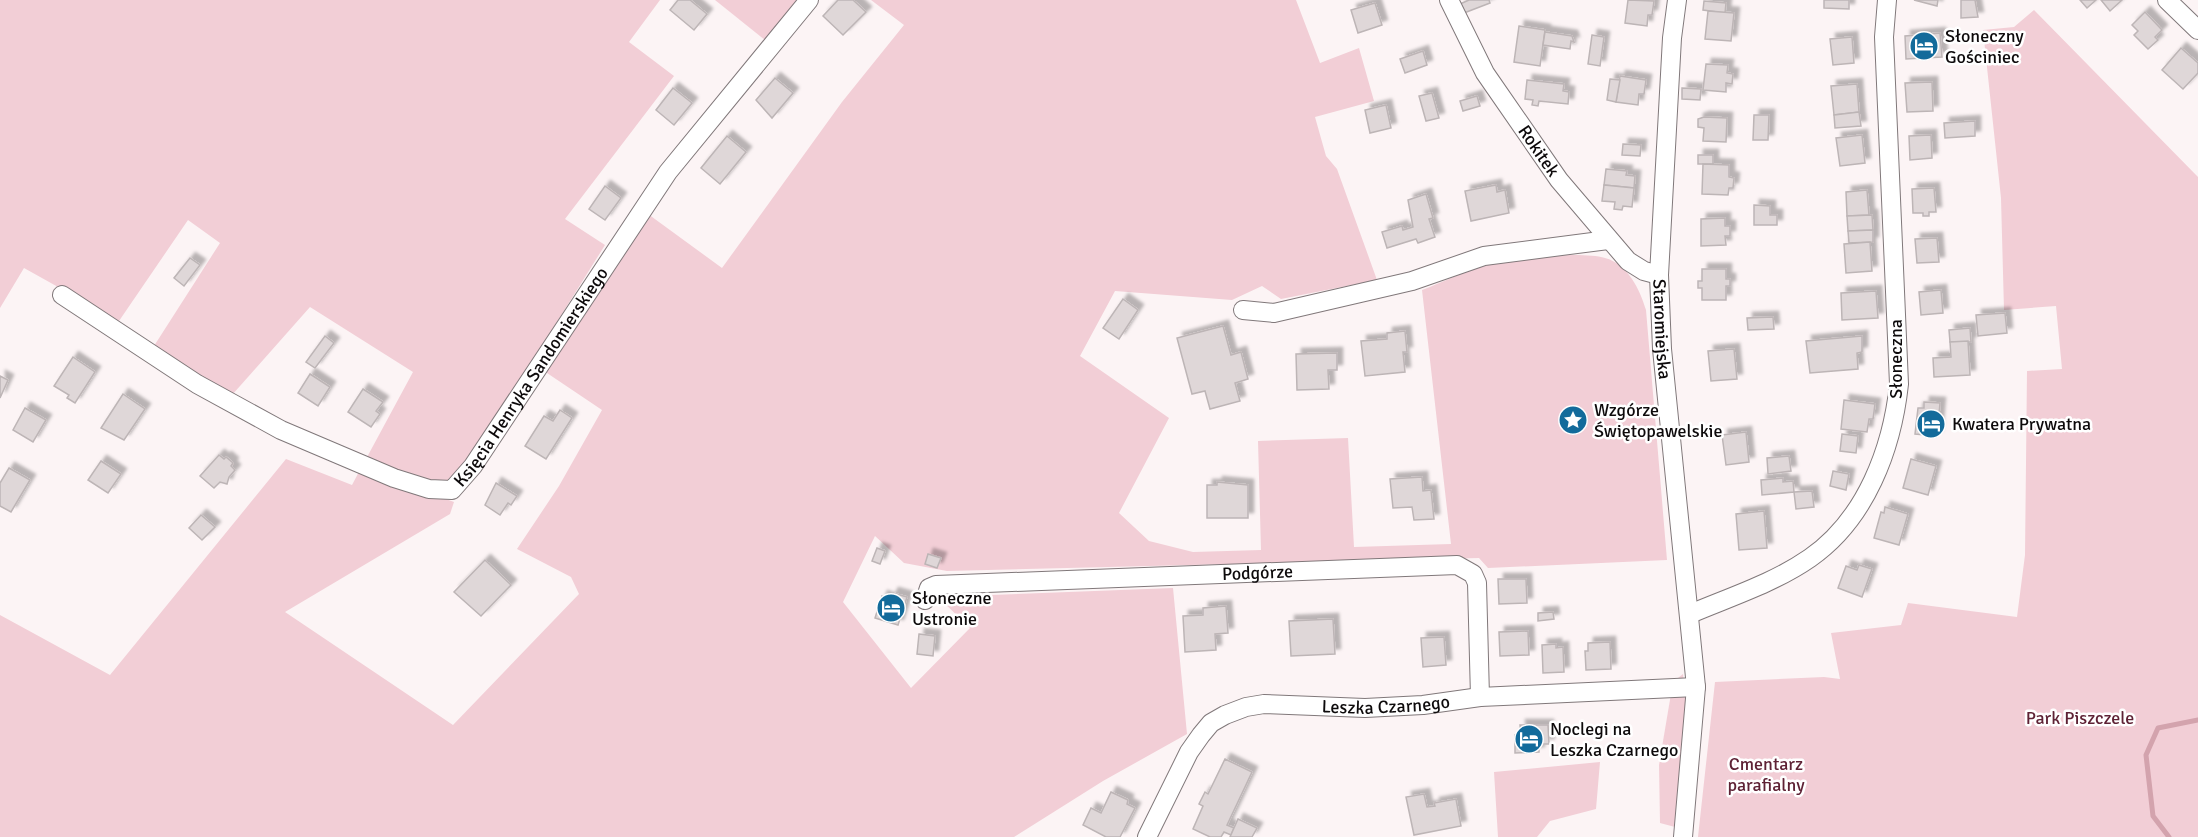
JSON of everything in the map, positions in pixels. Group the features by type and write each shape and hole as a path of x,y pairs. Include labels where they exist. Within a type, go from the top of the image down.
{"street":[{"name":"Księcia Henryka Sandomierskiego","path":"62,295 197,384 281,430 394,478 429,489 452,490 473,466 668,172 808,0"},
{"name":"Rokitek","path":"1449,0 1485,73 1559,180 1628,261 1644,271 1659,275"},
{"name":"Staromiejska","path":"1677,0 1670,73 1659,275 1662,349 1696,687 1683,837"},
{"name":"Słoneczna","path":"1690,614 1788,571 1811,557 1831,540 1855,512 1872,483 1883,456 1895,417 1899,384 1884,38 1887,0"},
{"path":"2167,0 2198,30"},
{"path":"1243,310 1274,313 1412,281 1484,256 1608,240"},
{"name":"Podgórze","path":"925,600 929,588 936,585 1458,566 1473,574 1477,583 1480,697"},
{"name":"Leszka Czarnego","path":"1147,837 1189,752 1211,723 1225,715 1264,704 1365,708 1423,705 1480,697 1696,687"}],"green space":[{"path":"0,0 660,0 629,42 674,76 565,219 605,245 470,461 454,481 429,484 366,459 413,372 310,307 232,395 154,346 220,243 188,220 119,321 24,268 0,308"},
{"path":"715,0 797,0 765,40"},
{"path":"871,0 1296,0 1320,63 1359,48 1374,101 1315,117 1326,156 1337,169 1377,280 1281,299 1262,286 1232,300 1115,291 1080,356 1169,418 1119,513 1149,541 1193,552 1261,550 1258,441 1348,438 1354,547 1451,544 1422,290 1471,270 1498,262 1546,256 1580,255 1605,258 1620,266 1632,279 1646,310 1667,560 1488,568 1479,558 947,571 904,563 875,536 843,602 911,688 970,628 938,597 1173,588 1187,734 1103,781 1014,837 0,837 0,615 110,675 286,459 352,485 361,468 454,502 450,514 285,612 453,725 579,594 571,577 517,549 559,486 602,410 544,371 648,214 722,268 842,102 904,25"},
{"name":"Park Piszczele","path":"2034,10 2198,177 2198,837 1698,837 1715,682 1824,677 1840,679 1831,633 1901,625 1908,603 2017,617 2025,555 2027,371 2062,369 2056,306 2004,310 2001,198 1983,30 2014,27"},
{"path":"1683,674 1686,705 1675,827 1660,823 1659,765 1673,682"},
{"path":"1600,762 1596,809 1550,821 1537,837 1498,837 1494,772"}],"building":[{"path":"678,0 690,0 707,14 694,30 670,10"},
{"path":"838,0 853,0 866,12 843,35 823,16"},
{"path":"1469,0 1489,0 1490,3 1464,13 1460,4"},
{"path":"1628,0 1654,1 1652,15 1648,15 1647,26 1625,23"},
{"path":"1824,0 1849,0 1849,9 1824,8"},
{"path":"1914,0 1938,0 1937,6"},
{"path":"1961,0 1975,0 1978,17 1961,18"},
{"path":"2080,0 2096,0 2087,8"},
{"path":"2101,0 2122,0 2110,11"},
{"path":"1704,1 1726,3 1725,13 1703,10"},
{"path":"1375,3 1382,25 1358,33 1351,10"},
{"path":"1708,11 1734,13 1731,41 1705,39"},
{"path":"2145,12 2162,30 2155,37 2158,40 2148,49 2134,35 2138,31 2132,25"},
{"path":"1519,26 1545,30 1540,66 1514,62"},
{"path":"1545,32 1572,36 1574,42 1571,41 1570,49 1543,45"},
{"path":"1940,33 1942,57 1906,59 1905,36"},
{"path":"1592,35 1604,37 1600,66 1588,64"},
{"path":"1852,37 1854,63 1833,65 1830,39"},
{"path":"2181,48 2198,63 2198,73 2183,89 2162,70"},
{"path":"1423,51 1427,65 1405,73 1400,59"},
{"path":"1706,64 1728,65 1727,73 1733,74 1732,84 1726,83 1726,92 1703,90"},
{"path":"1620,76 1646,80 1644,94 1639,94 1638,105 1616,102"},
{"path":"775,78 793,93 772,118 756,100"},
{"path":"1610,79 1620,80 1616,102 1607,100"},
{"path":"1527,80 1564,84 1563,91 1569,92 1568,104 1539,101 1538,106 1532,105 1533,100 1525,99"},
{"path":"1932,82 1933,111 1907,112 1905,83"},
{"path":"1857,84 1859,112 1834,115 1831,86"},
{"path":"673,88 692,103 674,125 656,110"},
{"path":"1682,88 1701,89 1700,100 1682,99"},
{"path":"1432,93 1439,118 1426,121 1419,96"},
{"path":"1477,96 1480,106 1463,111 1460,101"},
{"path":"1386,105 1391,128 1370,133 1365,110"},
{"path":"1859,112 1861,126 1835,128 1834,115"},
{"path":"1754,115 1769,115 1768,140 1753,140"},
{"path":"1727,118 1726,142 1703,141 1704,128 1698,127 1698,119"},
{"path":"1975,121 1975,136 1945,138 1944,123"},
{"path":"1862,135 1865,163 1840,166 1836,138"},
{"path":"1931,135 1932,158 1910,160 1909,136"},
{"path":"727,136 746,152 720,184 701,168"},
{"path":"1623,144 1641,145 1640,156 1622,155"},
{"path":"1698,155 1713,155 1713,164 1698,164"},
{"path":"1703,164 1729,165 1729,177 1734,178 1733,188 1729,188 1728,195 1702,194"},
{"path":"1606,169 1627,171 1626,175 1635,176 1634,188 1604,185"},
{"path":"1496,185 1497,192 1505,190 1509,213 1471,221 1465,191"},
{"path":"1604,185 1634,188 1632,207 1623,206 1622,210 1614,209 1615,202 1602,201"},
{"path":"605,186 621,198 605,220 589,209"},
{"path":"1934,188 1936,212 1929,212 1929,216 1923,216 1923,213 1913,213 1912,189"},
{"path":"1867,190 1869,215 1847,216 1846,192"},
{"path":"1426,194 1433,218 1429,219 1435,237 1418,243 1416,239 1387,248 1382,232 1402,226 1403,230 1413,227 1408,200"},
{"path":"1754,205 1770,206 1770,215 1777,215 1777,225 1754,225"},
{"path":"1872,215 1873,230 1848,231 1847,216"},
{"path":"1725,218 1725,226 1730,226 1730,236 1725,236 1726,245 1701,246 1701,219"},
{"path":"1873,230 1873,242 1849,243 1848,231"},
{"path":"1937,238 1939,262 1917,263 1915,239"},
{"path":"1870,242 1872,271 1846,273 1844,244"},
{"path":"190,258 200,265 184,286 174,278"},
{"path":"1702,269 1726,269 1726,279 1730,279 1730,286 1726,286 1726,300 1702,300 1702,288 1698,288 1698,281 1702,281"},
{"path":"1941,290 1943,313 1921,315 1919,292"},
{"path":"1876,291 1878,318 1842,320 1841,293"},
{"path":"1123,299 1138,310 1119,339 1103,328"},
{"path":"2005,313 2007,333 1978,336 1976,315"},
{"path":"1773,317 1774,329 1748,330 1747,318"},
{"path":"1223,326 1231,355 1241,352 1248,379 1235,383 1240,401 1210,409 1205,391 1192,394 1177,338"},
{"path":"1970,328 1971,342 1950,342 1949,330"},
{"path":"1405,331 1407,352 1403,352 1405,372 1365,376 1361,341 1387,339 1387,333"},
{"path":"325,336 334,343 315,368 306,362"},
{"path":"1862,336 1862,352 1857,353 1858,369 1810,373 1806,341"},
{"path":"1968,341 1970,375 1934,377 1933,358 1951,357 1950,342"},
{"path":"1734,349 1737,379 1711,381 1708,351"},
{"path":"1337,353 1337,370 1328,370 1329,389 1297,390 1296,354"},
{"path":"73,357 95,372 75,403 67,398 69,395 54,386"},
{"path":"310,374 330,387 318,406 298,393"},
{"path":"0,376 8,380 0,398"},
{"path":"363,389 383,402 376,411 380,414 371,427 348,412"},
{"path":"123,394 145,409 124,440 101,428"},
{"path":"1844,400 1875,404 1873,419 1869,419 1867,432 1841,429"},
{"path":"1924,402 1940,403 1937,436 1915,434 1918,408 1924,408"},
{"path":"25,408 46,420 33,442 13,430"},
{"path":"560,410 572,418 546,459 525,446 544,416 553,421"},
{"path":"1746,432 1749,462 1726,465 1722,435"},
{"path":"1842,434 1858,436 1856,453 1840,451"},
{"path":"219,455 233,463 231,466 235,470 227,484 220,482 214,488 200,476"},
{"path":"1789,456 1791,471 1768,474 1767,458"},
{"path":"1911,459 1936,466 1928,495 1903,488"},
{"path":"101,461 121,474 108,493 88,480"},
{"path":"9,468 30,480 11,512 0,506 0,483"},
{"path":"1833,471 1849,474 1846,490 1830,486"},
{"path":"1422,477 1423,491 1431,490 1434,519 1414,520 1412,507 1393,508 1390,479"},
{"path":"1783,478 1783,482 1793,481 1794,492 1762,495 1761,480"},
{"path":"1217,482 1248,485 1248,518 1207,518 1207,485 1217,485"},
{"path":"496,483 517,496 511,505 508,503 500,515 485,505"},
{"path":"1812,491 1814,507 1796,509 1794,492"},
{"path":"1885,507 1908,514 1899,545 1874,538 1881,512 1884,513"},
{"path":"1764,511 1767,548 1739,550 1736,514"},
{"path":"201,515 215,527 202,540 189,528"},
{"path":"877,548 885,551 880,564 872,561"},
{"path":"928,554 941,558 937,568 925,564"},
{"path":"485,560 511,585 481,616 454,592"},
{"path":"1859,565 1872,569 1862,597 1838,588 1846,566 1857,570"},
{"path":"1498,579 1526,579 1527,603 1499,604"},
{"name":"Słoneczne Ustronie","path":"893,593 907,597 898,625 875,618 882,596 890,599"},
{"path":"1226,606 1228,633 1215,634 1216,650 1185,652 1183,616 1203,615 1203,608"},
{"path":"1553,612 1554,619 1538,621 1538,613"},
{"path":"1333,619 1335,654 1291,656 1289,621"},
{"path":"1528,631 1529,655 1500,656 1499,632"},
{"path":"919,634 935,636 933,656 917,654"},
{"path":"1444,637 1446,665 1423,667 1421,638"},
{"path":"1610,642 1611,669 1586,670 1585,651 1588,651 1588,643"},
{"path":"1556,644 1556,648 1563,647 1564,672 1543,673 1542,645"},
{"path":"1520,725 1548,725 1549,744 1539,744 1539,752 1515,753 1515,735 1521,735"},
{"path":"1225,759 1252,772 1227,825 1234,828 1231,835 1224,832 1221,837 1210,837 1193,829 1203,806 1199,804 1205,792 1208,794"},
{"path":"1111,792 1128,800 1127,804 1135,808 1120,837 1106,837 1083,825 1091,808 1101,813"},
{"path":"1424,794 1427,807 1435,806 1434,803 1456,799 1461,826 1414,835 1406,797"},
{"path":"1238,819 1257,828 1252,837 1230,837"}],"waterway":[{"path":"2169,837 2153,816 2146,755 2158,728 2198,720"}],"place":[{"name":"Słoneczny Gościniec","path":"1924,46"},
{"name":"Wzgórze Świętopawelskie","path":"1573,420"},
{"name":"Kwatera Prywatna","path":"1931,424"},
{"name":"Słoneczne Ustronie","path":"891,608"},
{"name":"Noclegi na Leszka Czarnego","path":"1529,739"}],"park label":[{"name":"Cmentarz parafialny","path":"1766,774"}]}
